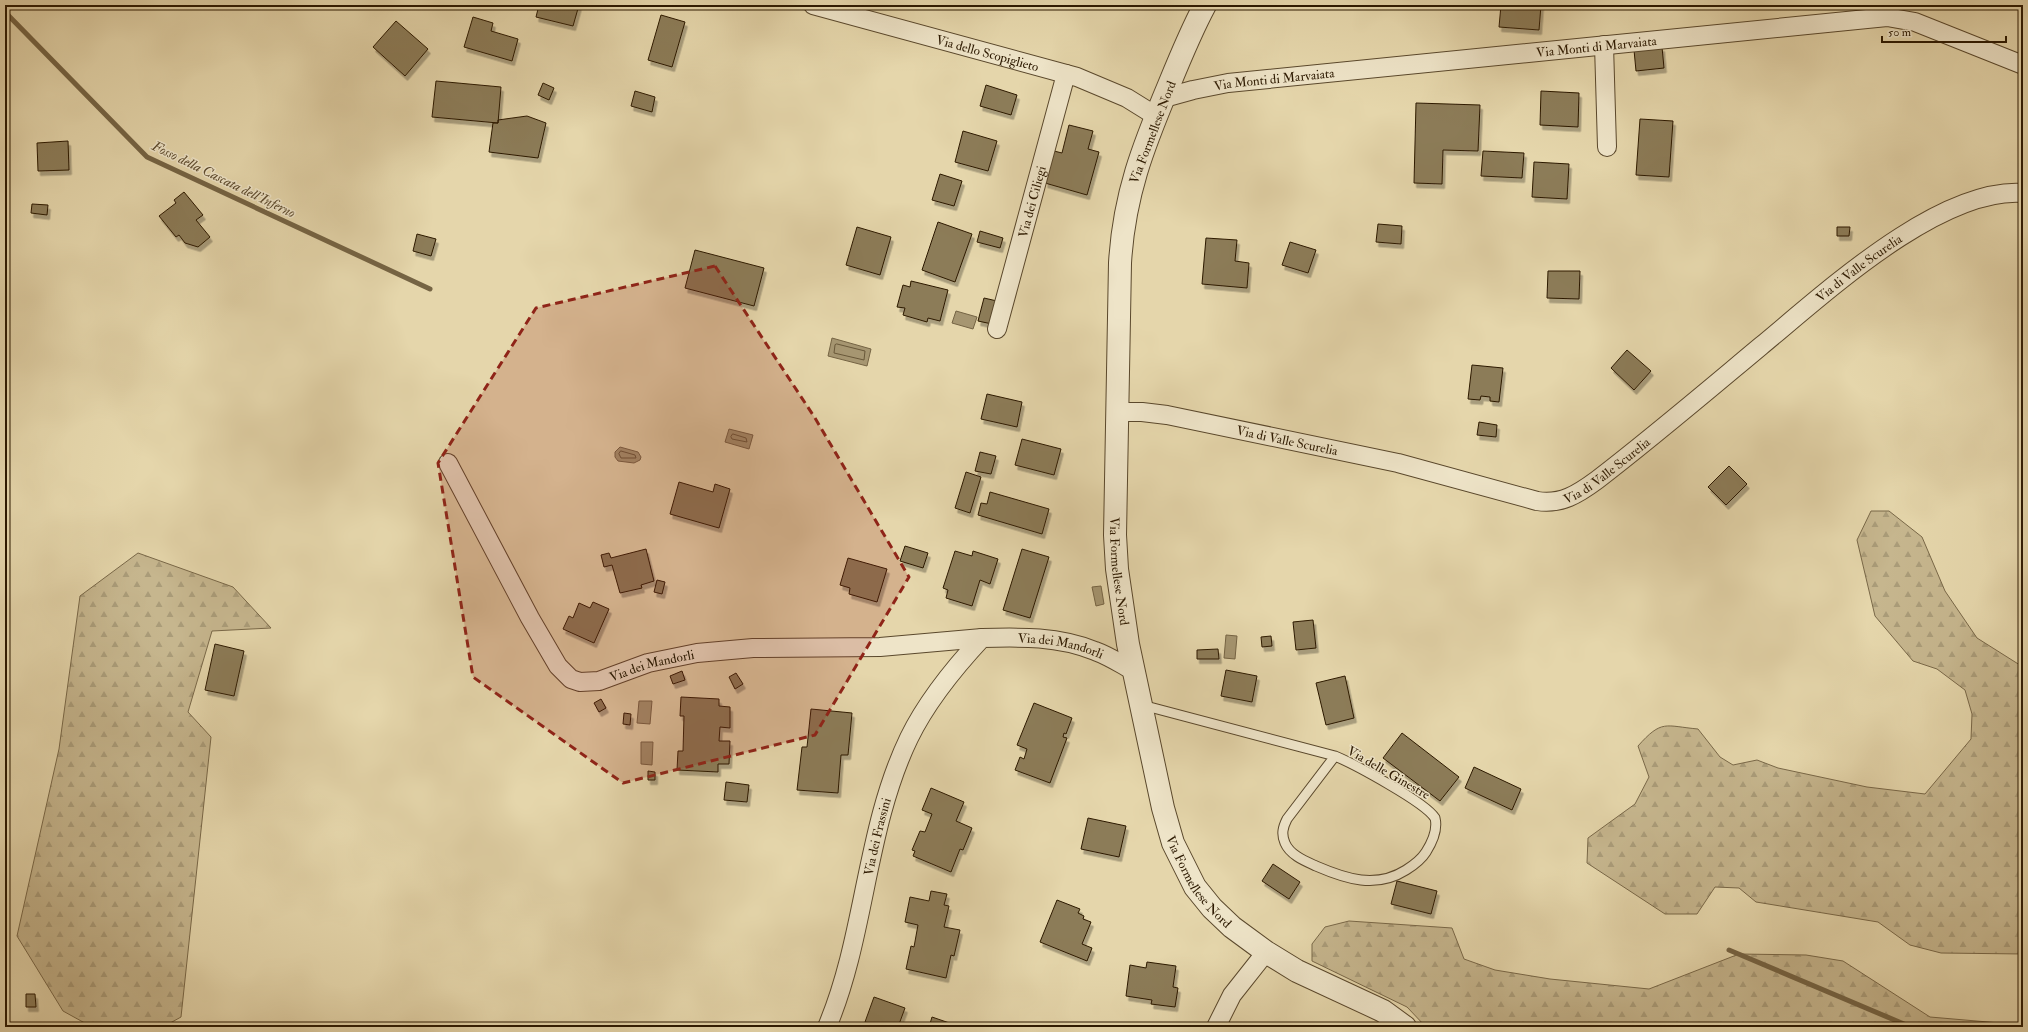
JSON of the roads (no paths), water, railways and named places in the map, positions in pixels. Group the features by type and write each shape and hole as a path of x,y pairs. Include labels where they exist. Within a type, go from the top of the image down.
{"street":[{"name":"Via dello Scopiglieto","path":"813,5 1066,74 1160,107"},
{"name":"Via Formellese Nord","path":"1205,5 1160,107 1131,183 1123,225 1120,263 1116,563 1124,626 1166,819 1173,843 1184,867 1200,893 1220,916 1266,952 1304,975 1383,1011 1405,1027"},
{"name":"Via Monti di Marvaiata","path":"1160,107 1193,90 1228,83 1894,17 1915,22 2023,65"},
{"path":"1604,45 1607,147"},
{"name":"Via dei Ciliegi","path":"997,328 1066,74"},
{"name":"Via di Valle Scurelia","path":"1118,412 1142,412 1167,415 1398,463 1537,501 1560,501 1578,493 1597,480 1809,306 1904,235 1932,218 1970,200 1995,194 2023,193"},
{"name":"Via dei Mandorli","path":"448,463 530,618 558,666 571,679 580,682 599,681 648,663 697,653 753,648 875,648 982,638 1035,637 1063,641 1096,651 1134,671"},
{"name":"Via dei Frassini","path":"827,1027 845,979 880,818 894,773 917,722 960,661 982,638"},
{"path":"1216,1027 1232,995 1266,952"}],"lane":[{"name":"Via delle Ginestre","path":"1141,704 1335,756 1356,766 1421,805 1435,818 1436,829 1430,846 1417,863 1401,874 1382,881 1347,878 1306,861 1293,853 1285,843 1283,828 1287,820 1335,756"}],"water":[{"path":"956,311 977,317 973,329 952,323"},
{"path":"832,338 871,349 867,366 828,356"},
{"path":"729,429 753,435 749,449 725,442"},
{"path":"620,447 638,452 641,457 640,460 634,463 618,461 615,457 615,452"},
{"path":"1101,586 1104,604 1096,606 1092,587"},
{"path":"1226,635 1237,636 1235,659 1224,658"},
{"path":"639,701 652,701 650,724 637,723"},
{"path":"641,742 653,742 652,765 641,764"}],"waterway":[{"name":"Fosso della Cascata dell'Inferno","path":"5,12 147,157 430,289"},
{"path":"1729,950 1911,1027"}]}
